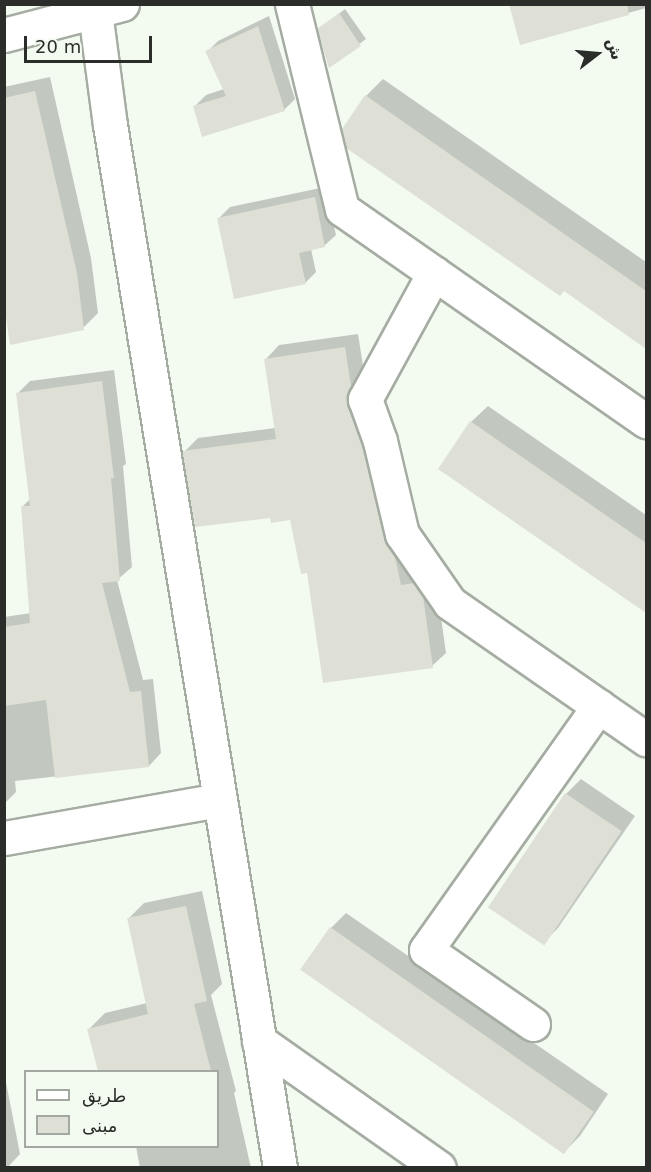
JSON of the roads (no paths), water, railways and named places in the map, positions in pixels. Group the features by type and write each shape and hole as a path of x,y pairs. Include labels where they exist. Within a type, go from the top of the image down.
{"street":[{"path":"292,4 342,209 646,421"},
{"path":"4,36 104,6 110,125 279,1167"},
{"path":"434,273 365,399 380,441 402,534 450,603 646,739"},
{"path":"533,1024 426,950 599,706"},
{"path":"4,838 219,800"},
{"path":"259,1041 439,1167"}]}
